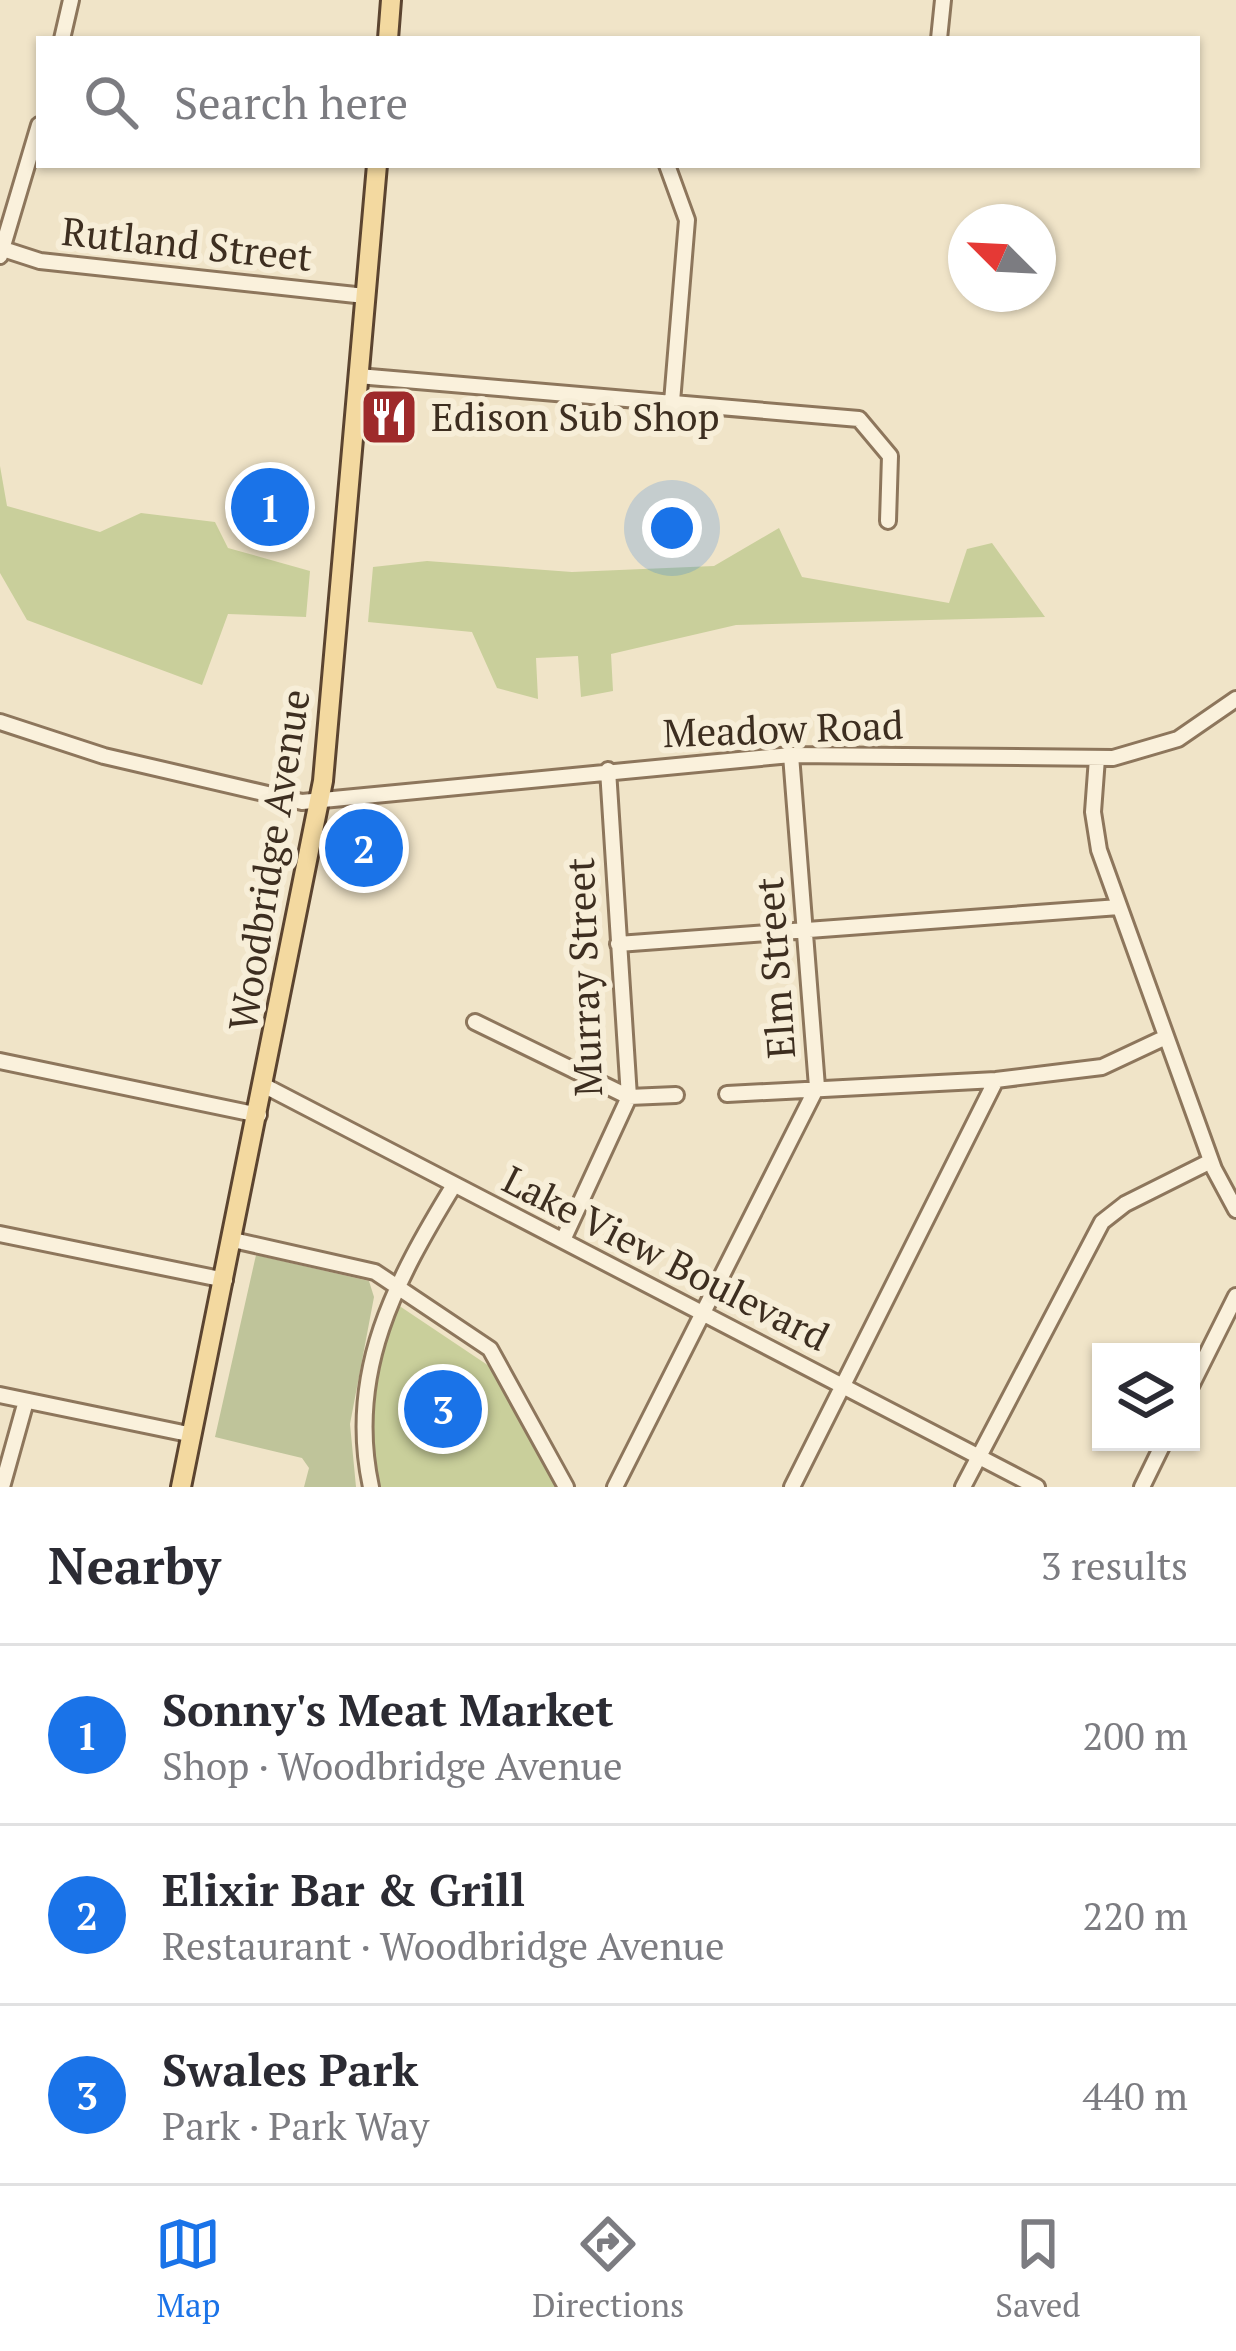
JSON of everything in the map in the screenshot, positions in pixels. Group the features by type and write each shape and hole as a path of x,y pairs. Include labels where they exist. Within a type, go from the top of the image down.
{"main road":[{"path":"388,36 391,0"},
{"name":"Woodbridge Avenue","path":"181,1487 320,802 377,168"}],"street":[{"path":"63,36 71,0"},
{"path":"939,36 943,0"},
{"path":"2,252 36,135"},
{"path":"668,168 687,220 672,402"},
{"path":"0,198 16,204"},
{"name":"Rutland Street","path":"2,252 40,261 365,296"},
{"path":"358,376 859,419 882,442 892,465 888,520"},
{"name":"Meadow Road","path":"0,722 104,756 284,799 320,802 791,755 1096,758 1178,739 1236,699"},
{"name":"Elm Street","path":"615,1487 817,1087 791,755"},
{"path":"1096,758 1093,812 1099,850 1211,1161 1236,1210"},
{"name":"Murray Street","path":"563,1240 629,1097 608,770"},
{"path":"618,944 1119,907"},
{"path":"475,1022 629,1097 676,1095"},
{"path":"727,1094 996,1080 1102,1066 1166,1036"},
{"path":"0,1061 259,1115"},
{"path":"792,1487 996,1080"},
{"name":"Lake View Boulevard","path":"265,1086 1037,1487"},
{"path":"963,1487 1102,1222 1125,1204 1211,1161"},
{"path":"371,1487 362,1445 364,1397 375,1336 395,1286 454,1185"},
{"path":"0,1234 225,1280"},
{"path":"233,1240 375,1272 490,1349 566,1487"},
{"path":"1200,1368 1236,1296"},
{"path":"0,1395 193,1436"},
{"path":"2,1487 26,1401"},
{"path":"1142,1487 1160,1451"}],"green space":[{"path":"0,466 7,506 100,532 141,513 215,522 228,548 310,571 306,617 228,614 202,685 27,620 0,573"},
{"path":"779,528 802,577 949,603 967,549 992,543 1045,617 736,625 611,654 613,691 581,697 578,656 536,658 538,699 497,688 472,632 368,622 373,567 427,561 572,572 714,566"},
{"path":"256,1255 369,1281 374,1297 350,1424 356,1487 304,1487 309,1468 302,1458 215,1437"},
{"path":"395,1303 492,1368 559,1487 379,1487 371,1415"}],"place":[{"name":"Edison Sub Shop","path":"389,417"},
{"name":"Sonny's Meat Market","path":"270,507"},
{"name":"Elixir Bar & Grill","path":"364,848"},
{"name":"Swales Park","path":"443,1409"}]}
